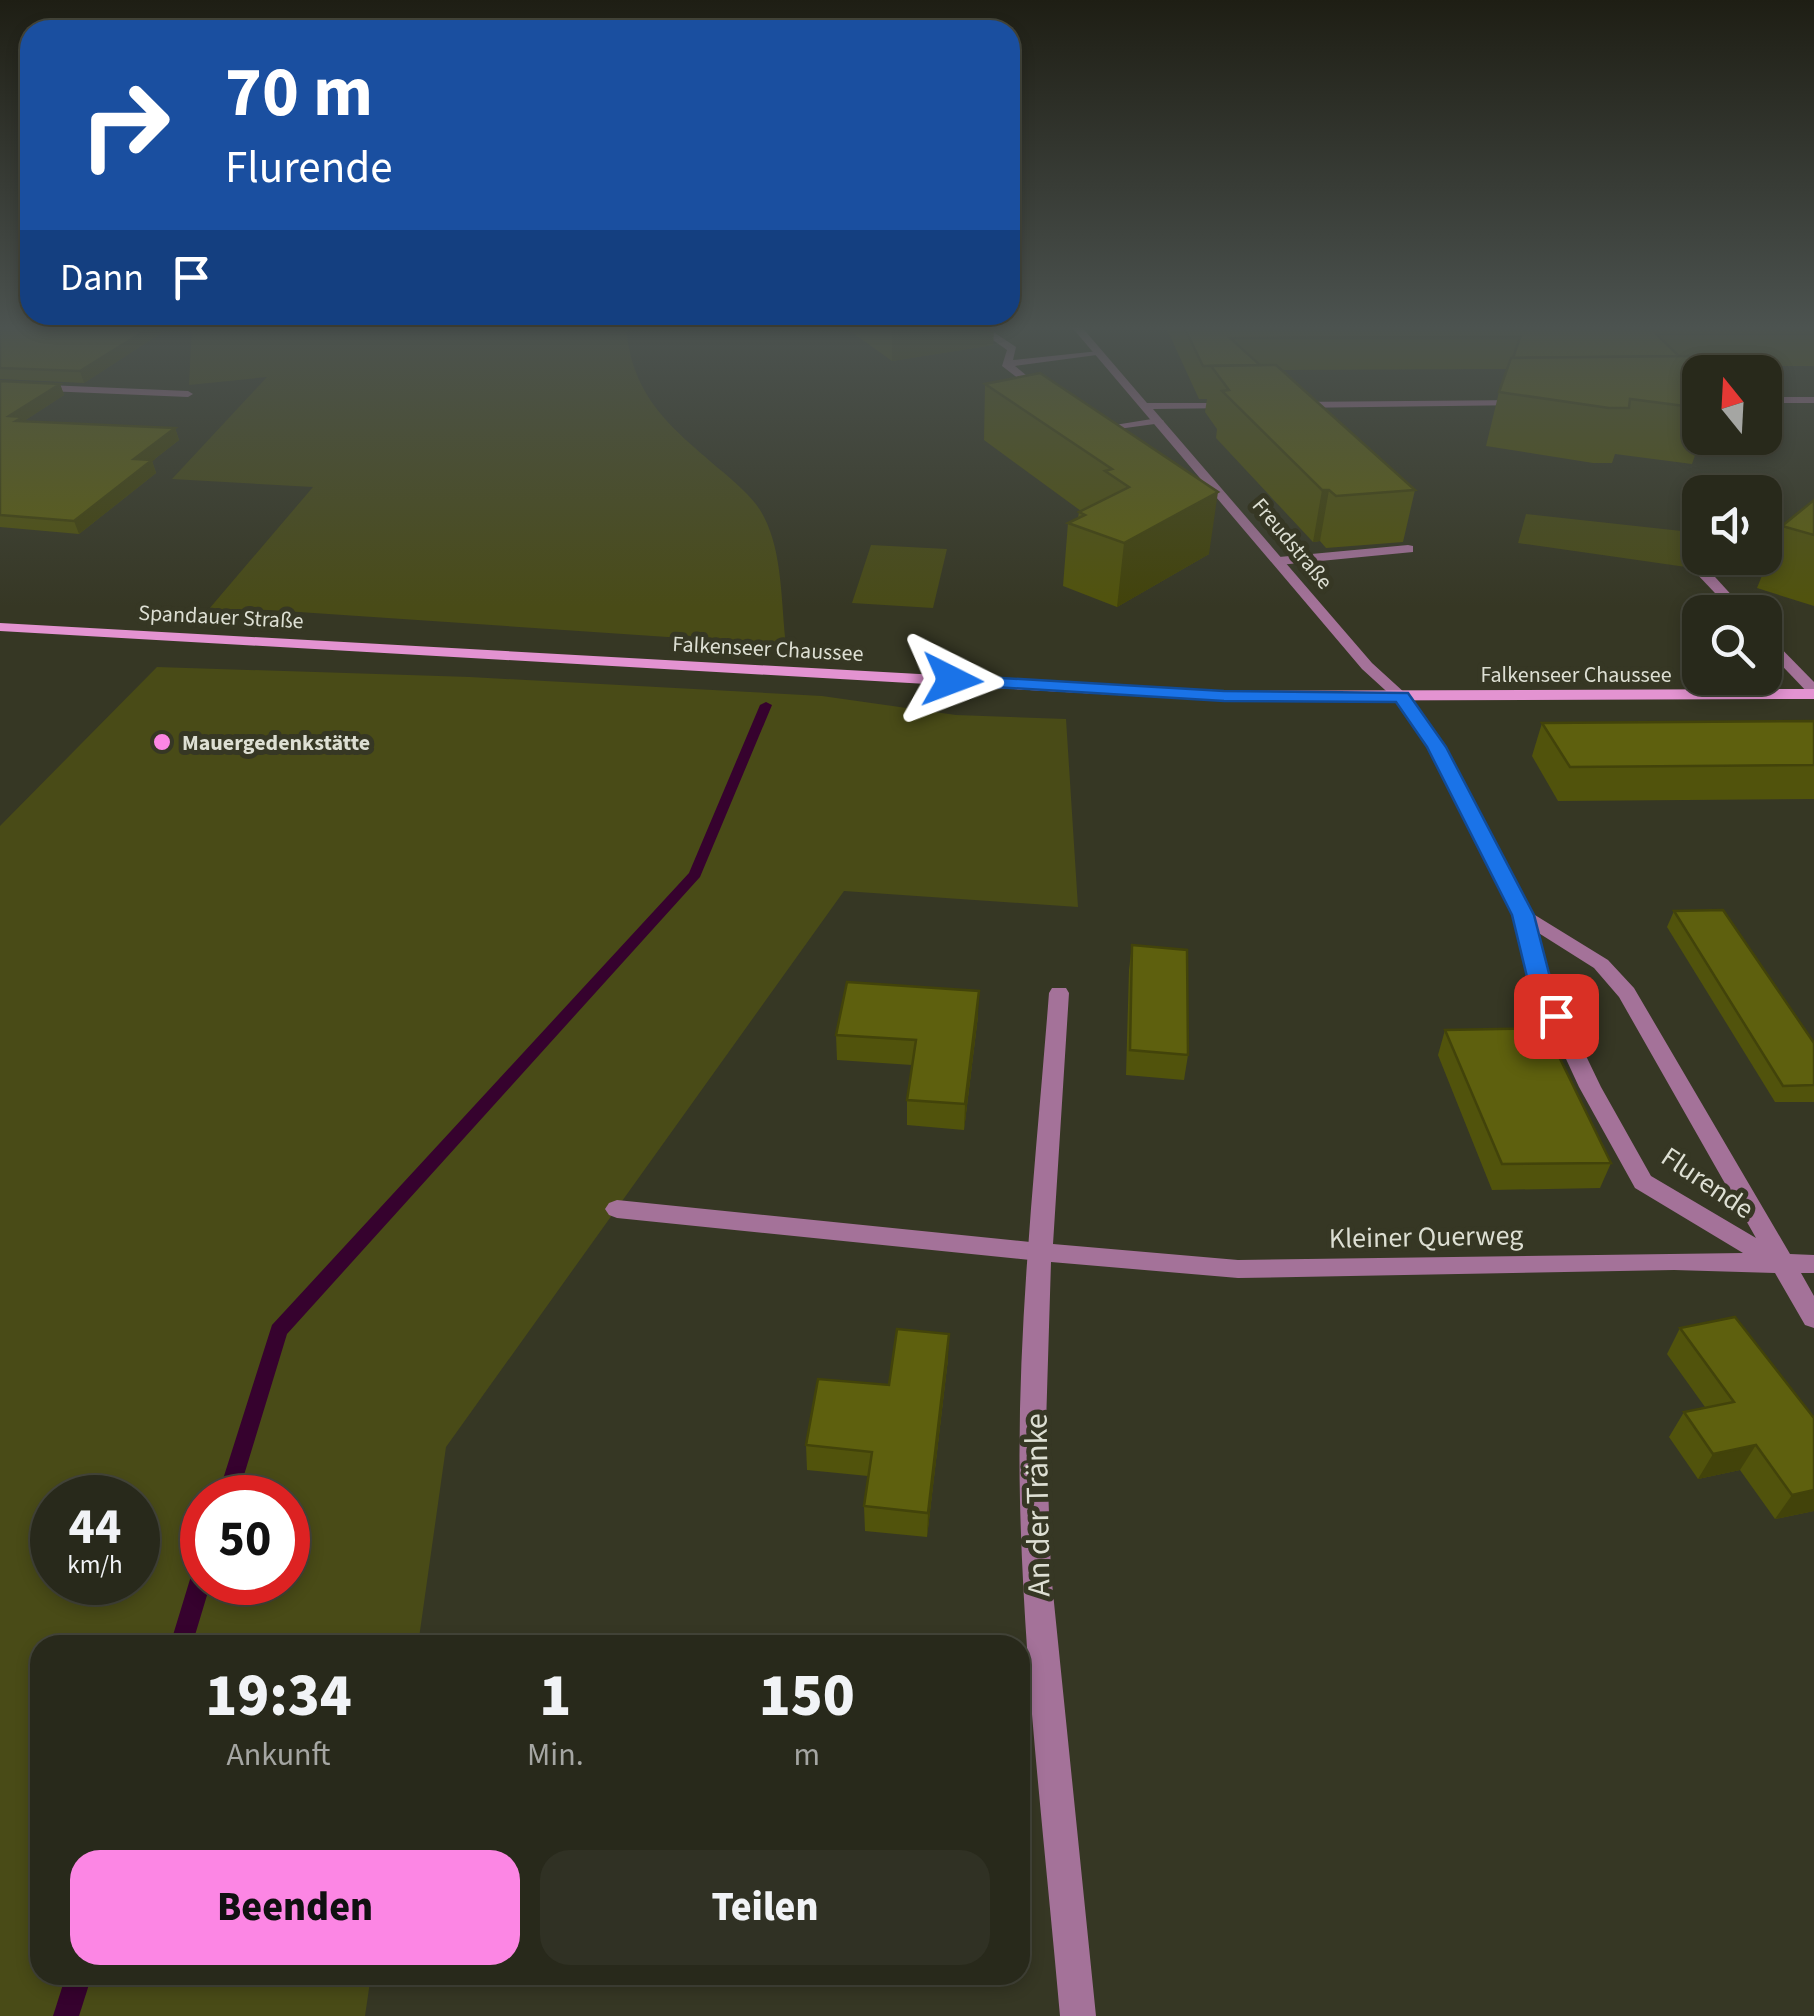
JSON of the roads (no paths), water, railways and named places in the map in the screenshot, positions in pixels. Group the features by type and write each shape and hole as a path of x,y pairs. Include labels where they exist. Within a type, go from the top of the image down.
{"main road":[{"name":"Spandauer Straße","path":"0,627 439,654"},
{"name":"Falkenseer Chaussee","path":"439,654 1224,696 1814,693"}],"street":[{"path":"1100,440 1086,431 1158,421"},
{"name":"Freudstraße","path":"1158,421 1367,666 1402,696"},
{"path":"1191,479 1208,479"},
{"path":"1279,561 1408,549"},
{"path":"1706,575 1724,595"},
{"path":"1782,658 1814,693"},
{"name":"Flurende","path":"1402,696 1436,747 1523,915 1540,981 1590,1087 1643,1182 1780,1264"},
{"name":"Flurende","path":"1523,915 1601,964 1628,993 1814,1318"},
{"name":"An der Tränke","path":"1059,993 1040,1252 1033,1427 1039,1606 1078,2016"},
{"name":"Kleiner Querweg","path":"618,1209 1238,1269 1674,1261 1814,1264"}],"waterway":[{"path":"234,1475 279,1330 695,874 766,705"},
{"path":"184,1635 193,1605"},
{"path":"66,2016 76,1985"}],"place":[{"name":"Mauergedenkstätte","path":"162,742"}]}
